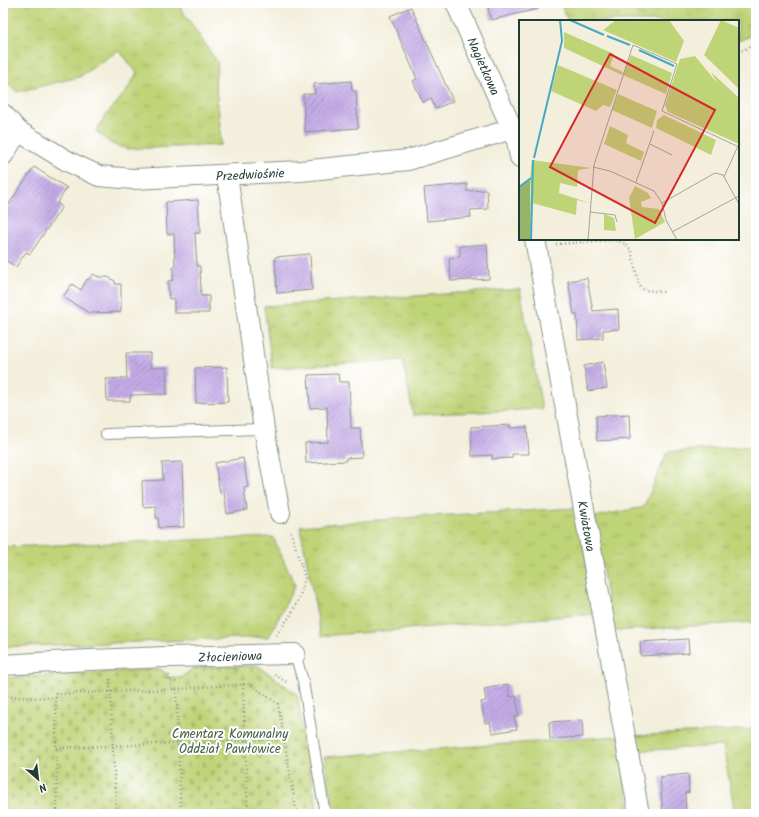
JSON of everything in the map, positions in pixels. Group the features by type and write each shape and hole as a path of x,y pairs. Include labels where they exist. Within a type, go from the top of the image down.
{"street":[{"name":"Nagietkowa","path":"456,3 512,128"},
{"name":"Przedwiośnie","path":"3,114 18,131 69,162 99,176 133,179 301,171 408,160 512,128"},
{"path":"512,128 517,141 519,152"},
{"path":"3,155 18,131"},
{"path":"227,175 264,429 280,513"},
{"name":"Kwiatowa","path":"543,241 639,814"},
{"name":"Złocieniowa","path":"3,665 62,661 295,654"}],"lane":[{"path":"106,434 264,429"},
{"name":"Złocieniowa","path":"295,654 303,681 324,812"}],"path":[{"path":"739,52 756,44"},
{"path":"543,241 557,244 614,240 626,244 631,250 639,285 644,290 666,292"},
{"path":"273,654 276,634 290,616 299,599 305,578 289,525 280,513"},
{"path":"110,676 116,814"},
{"path":"57,814 56,694 176,689 243,684 250,684 278,704 297,813"},
{"path":"243,684 248,814"},
{"path":"176,689 181,814"},
{"path":"3,695 14,697 56,698"},
{"path":"56,748 284,739"},
{"path":"260,814 324,812"}],"green space":[{"path":"3,3 177,3 218,63 215,80 221,145 126,149 110,143 96,131 105,116 126,92 137,73 119,50 79,77 17,92 3,79"},
{"path":"560,3 756,3 756,34 739,41 739,20 568,20"},
{"path":"520,289 542,409 413,415 403,360 272,368 264,306"},
{"path":"756,446 756,622 612,631 595,517 644,507 667,452"},
{"path":"577,508 595,614 321,636 300,526 431,516"},
{"path":"273,537 295,585 269,637 3,647 3,547"},
{"name":"Cmentarz Komunalny Oddział Pawłowice","path":"257,665 297,694 318,814 3,814 3,678 160,669 167,674 167,677 182,677 193,668"},
{"path":"756,729 756,814 735,814 723,746 632,751 631,736"},
{"path":"619,736 630,814 334,814 324,757"}],"building":[{"path":"487,3 537,3 538,9 491,20"},
{"path":"411,7 453,101 435,109 431,98 423,102 413,81 417,79 390,16"},
{"path":"351,81 352,91 356,91 358,128 305,132 303,94 315,94 314,84"},
{"path":"34,167 67,188 57,203 62,207 30,254 26,252 16,267 3,259 3,213"},
{"path":"467,184 467,191 487,190 488,209 470,210 471,217 427,221 424,188"},
{"path":"198,200 200,233 195,233 197,266 200,266 201,296 209,296 209,313 174,313 174,298 169,299 168,281 173,280 173,267 175,267 174,234 167,234 166,202"},
{"path":"487,244 489,279 451,281 449,258 460,257 460,246"},
{"path":"310,254 312,290 277,293 275,257"},
{"path":"93,274 99,277 108,277 115,281 115,284 121,284 121,312 89,313 63,297 72,284 81,290 87,279 88,280"},
{"path":"587,278 593,311 618,309 619,329 603,330 603,338 578,340 577,314 574,314 568,281"},
{"path":"126,353 150,353 150,368 166,367 167,394 130,395 130,401 107,401 106,379 127,378"},
{"path":"603,362 607,388 588,391 584,366"},
{"path":"227,367 228,402 196,403 195,368"},
{"path":"338,374 339,382 349,382 351,428 360,428 362,457 346,458 346,461 306,463 305,443 328,442 327,407 310,408 308,375"},
{"path":"629,414 630,439 597,441 596,416"},
{"path":"510,425 510,428 527,427 529,454 512,454 512,458 492,459 492,455 472,456 471,427"},
{"path":"243,458 248,487 244,488 247,510 227,514 224,492 220,493 215,463"},
{"path":"182,462 184,527 159,528 158,518 156,518 156,506 143,507 142,481 163,480 162,463"},
{"path":"688,639 689,653 641,656 640,642"},
{"path":"508,684 510,697 516,696 519,716 514,717 517,729 492,733 490,722 485,723 481,702 486,701 484,689"},
{"path":"582,720 583,737 550,739 549,722"},
{"path":"688,774 689,792 685,793 686,814 663,814 660,777"}]}
